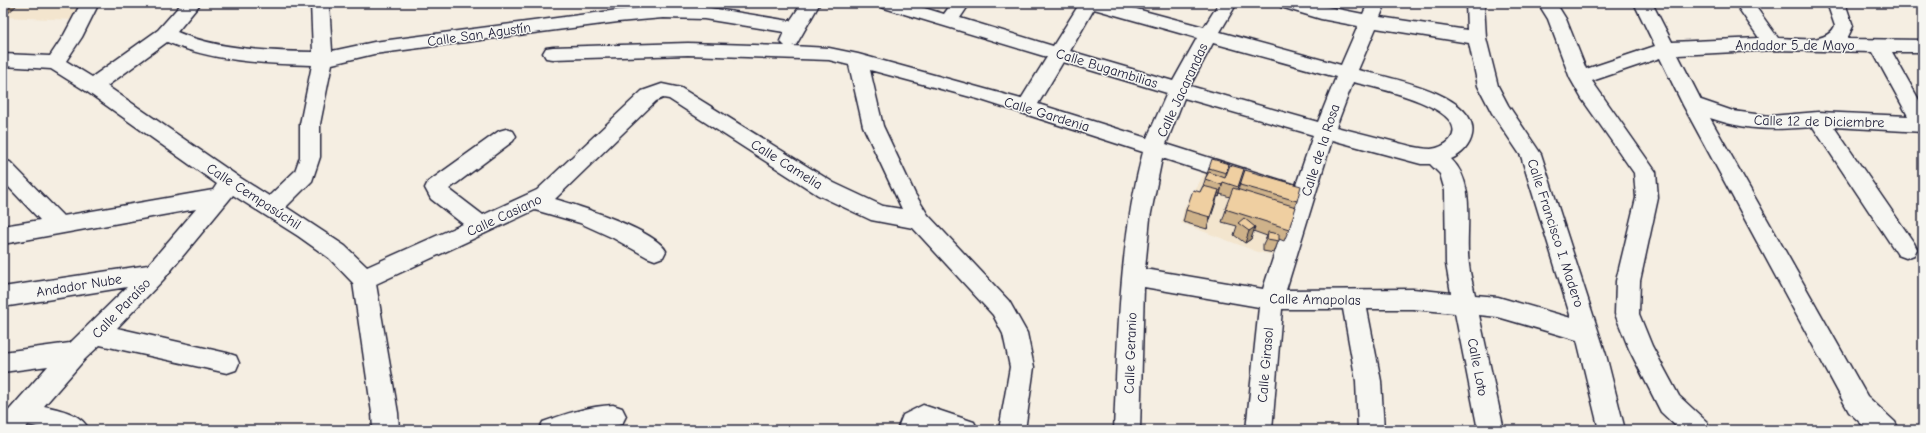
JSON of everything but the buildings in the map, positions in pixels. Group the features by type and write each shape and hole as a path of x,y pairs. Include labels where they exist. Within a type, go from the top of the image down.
{"street":[{"path":"55,63 73,37 90,3"},
{"path":"93,86 165,34 192,3"},
{"path":"271,208 304,175 310,157 310,124 323,59 320,3"},
{"path":"785,53 795,28 811,3"},
{"name":"Calle Bugambilias","path":"887,3 1324,132 1428,156"},
{"path":"948,21 960,3"},
{"path":"1026,107 1089,3"},
{"path":"1094,3 1208,36 1396,87 1443,104 1460,119 1464,132 1461,140 1453,150 1428,156"},
{"name":"Calle Jacarandas","path":"1133,276 1140,212 1155,148 1178,90 1228,3"},
{"path":"1287,3 1321,13 1374,12 1477,38"},
{"name":"Calle Francisco I. Madero","path":"1475,3 1477,38 1488,86 1500,108 1531,154 1591,344 1612,430"},
{"path":"1547,3 1557,19 1580,78 1592,99 1646,172 1647,198 1628,281 1627,314 1640,349 1670,404 1698,430"},
{"path":"1643,3 1667,49 1693,105 1858,404 1886,430"},
{"path":"1744,3 1773,44"},
{"path":"1826,45 1839,37 1844,26 1836,3"},
{"name":"Calle San Agustín","path":"165,34 181,41 234,54 276,58 323,59 374,48 618,16 663,12 704,14 795,28"},
{"name":"Calle de la Rosa","path":"1271,300 1324,132 1347,73 1374,12"},
{"name":"Andador 5 de Mayo","path":"1580,78 1667,49 1773,44 1923,46"},
{"path":"1879,45 1923,124"},
{"name":"Calle Gardenia","path":"552,54 688,49 830,54 858,60 1026,107 1305,196"},
{"name":"Calle Cempasúchil","path":"3,60 55,63 93,86 225,190 271,208 337,252 364,279"},
{"path":"858,60 873,126 905,196 920,221 1001,308 1015,333 1022,367 1012,430"},
{"name":"Calle Camelia","path":"662,91 674,93 826,189 879,214 920,221"},
{"name":"Calle Casiano","path":"364,279 535,202 545,196 649,96 662,91"},
{"name":"Calle 12 de Diciembre","path":"1693,105 1732,118 1770,123 1818,119 1923,124"},
{"path":"1818,119 1906,249"},
{"path":"482,226 439,193 436,188 506,136"},
{"path":"1428,156 1449,170 1456,191 1457,264 1466,303"},
{"path":"3,168 59,226"},
{"path":"3,235 59,226 225,190"},
{"name":"Calle Paraíso","path":"16,421 76,352 96,334 154,273 225,190"},
{"path":"535,202 586,216 621,232 655,251"},
{"name":"Andador Nube","path":"3,297 154,273"},
{"name":"Calle Amapolas","path":"1133,276 1271,300 1413,299 1498,307 1591,344"},
{"name":"Calle Geranio","path":"1127,430 1133,276"},
{"path":"364,279 386,413 386,430"},
{"name":"Calle Girasol","path":"1259,430 1271,300"},
{"path":"1353,300 1369,375 1372,402 1372,430"},
{"name":"Calle Loto","path":"1466,303 1491,430"},
{"path":"96,334 227,364"},
{"path":"3,362 76,352"},
{"path":"552,430 597,417 614,416"},
{"path":"16,421 61,421 76,430"},
{"path":"917,423 965,430"}],"shaded area":[{"path":"3,3 85,3 76,20 3,17"},
{"path":"1207,169 1301,197 1282,257 1258,252 1181,223 1184,208"}]}
